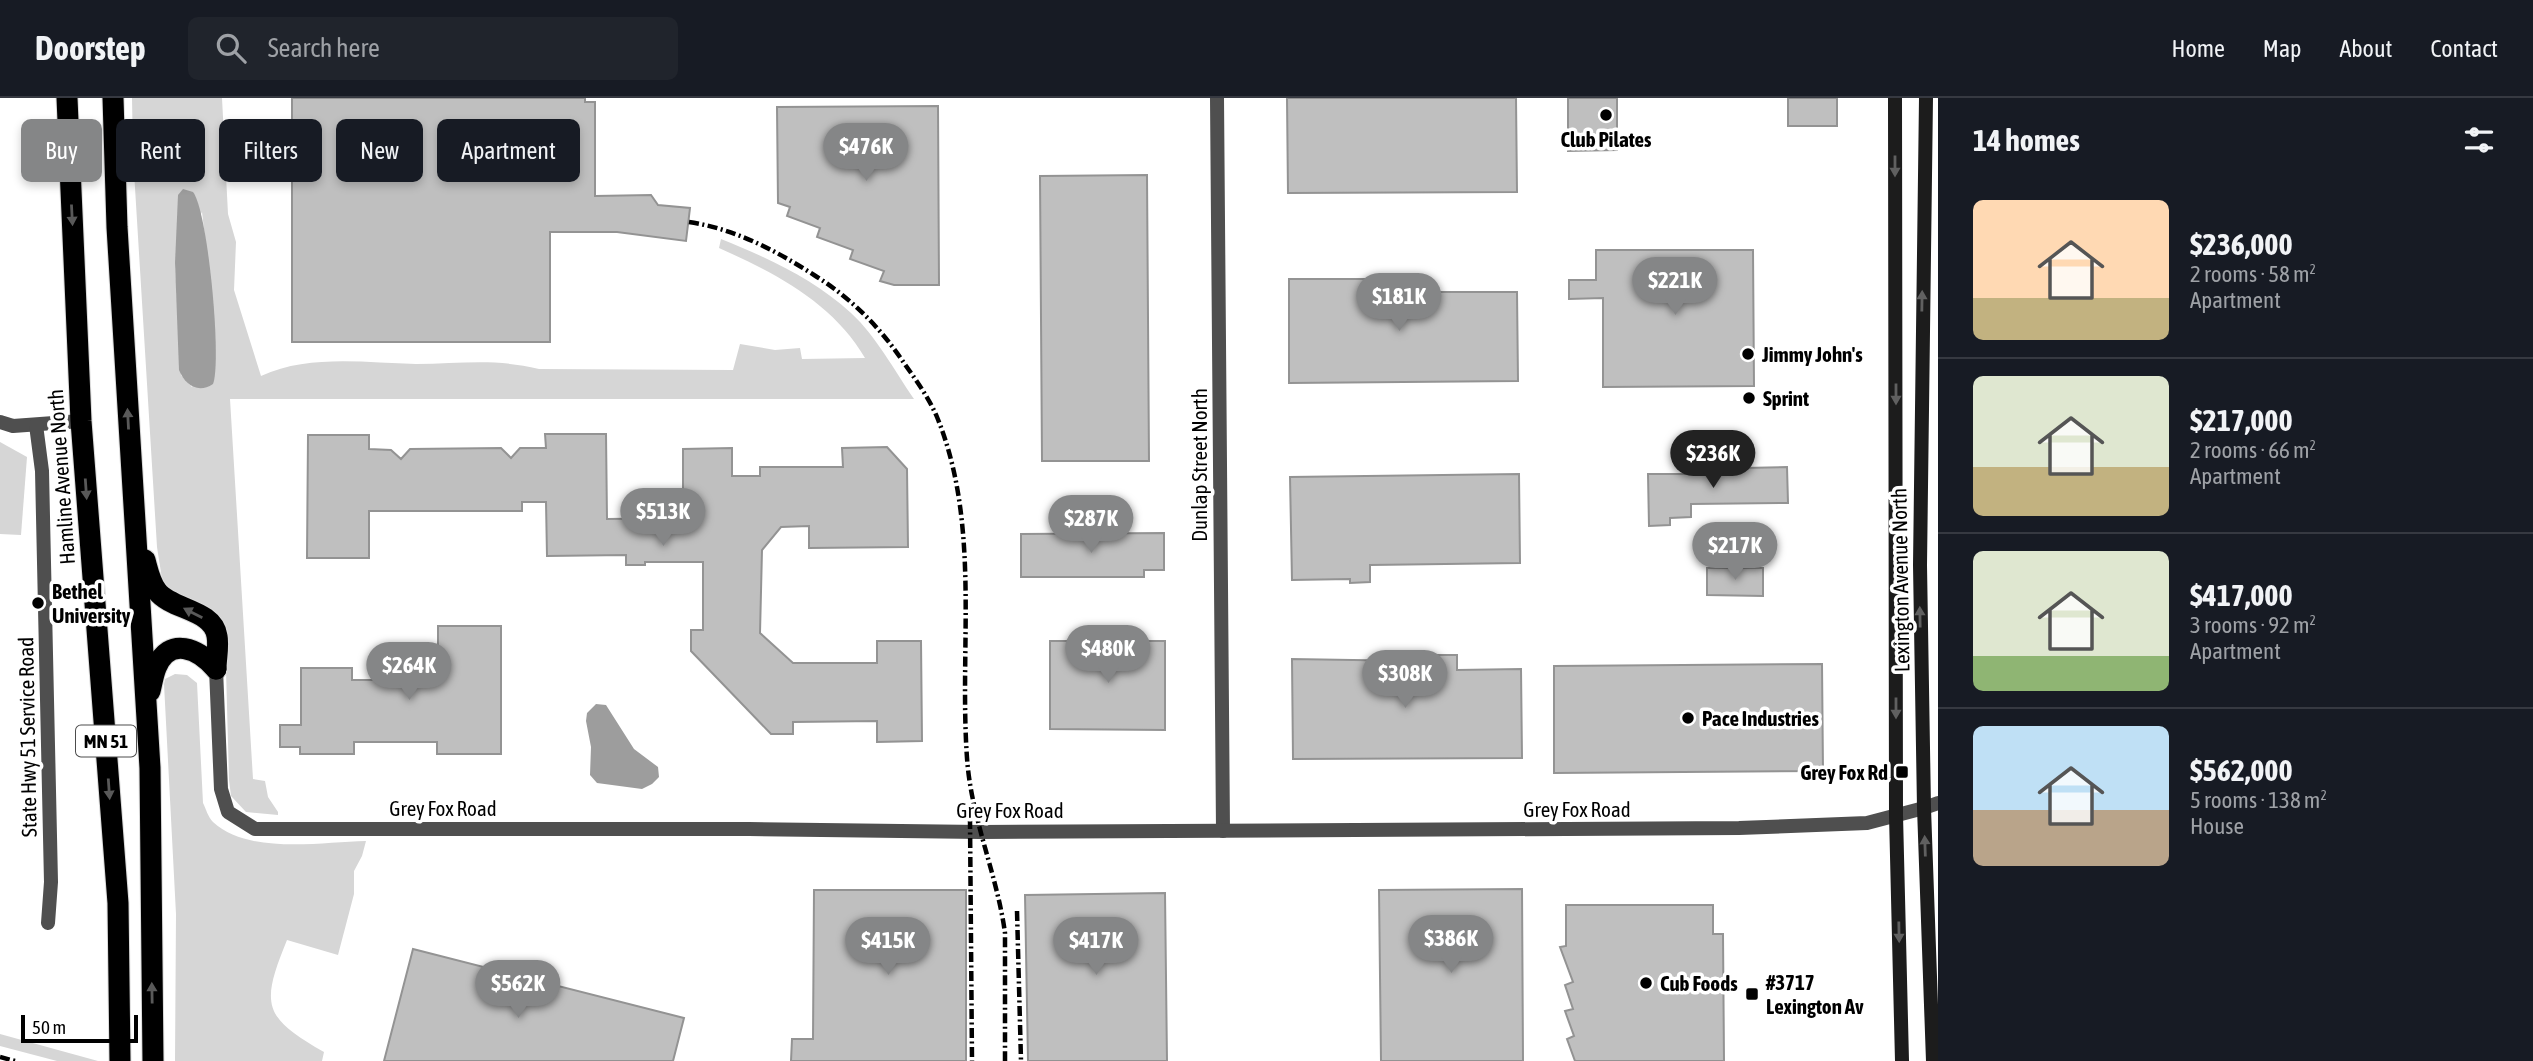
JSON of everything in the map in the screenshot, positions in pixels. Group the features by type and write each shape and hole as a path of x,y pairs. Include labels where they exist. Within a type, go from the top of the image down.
{"highway":[{"name":"Hamline Avenue North","path":"67,98 81,421 118,903 120,1061"},
{"name":"MN 51","path":"113,98 117,227 150,768 153,1061"},
{"path":"133,510 150,580 156,591 165,600 193,611 214,626 217,636 216,669"},
{"path":"146,707 156,666 166,655 177,649 197,652 216,669"}],"main road":[{"name":"Lexington Avenue North","path":"1895,98 1896,815 1902,1061"},
{"name":"Lexington Avenue North","path":"1926,98 1920,418 1931,805 1933,1061"}],"street":[{"name":"Dunlap Street North","path":"1217,98 1223,831"},
{"path":"0,422 13,426 81,421"},
{"name":"State Hwy 51 Service Road","path":"36,425 42,471 51,882 48,923"},
{"name":"Grey Fox Road","path":"216,669 221,789 228,812 255,829 1223,831 1843,826 1867,823 1931,805"}],"shaded area":[{"path":"132,98 222,98 223,119 219,119 219,182 226,182 228,214 236,242 234,290 261,376 298,365 337,361 492,363 539,369 733,370 740,344 775,350 800,348 802,359 865,358 837,321 820,306 781,279 719,248 721,239 789,270 837,301 869,332 914,399 230,399 253,779 265,781 268,797 278,815 246,812 231,796 225,632 218,617 209,608 175,594 167,586 162,579 157,547 135,182 205,182 205,119 132,119","holes":["202,212 213,305 192,387 181,375 175,263"]},
{"path":"183,189 193,192 199,205 212,286 215,370 213,384 202,388 188,384 179,370 175,263 178,195"},
{"path":"0,442 27,457 21,535 0,534"},
{"path":"175,674 187,675 197,683 203,803 213,822 228,832 265,843 366,841 354,871 354,894 338,955 287,940 273,980 272,1007 278,1018 288,1029 324,1052 322,1061 175,1061 176,914 164,684 165,679"},
{"path":"596,704 606,705 634,749 658,767 659,777 652,784 642,789 597,783 590,775 591,747 586,721 587,713"},
{"path":"0,1034 98,1061 57,1061 0,1046"}],"building":[{"path":"292,98 585,98 585,102 595,102 595,196 651,195 658,205 690,208 686,241 617,232 550,232 550,342 292,342 292,182 322,182 322,119 292,119"},
{"path":"1287,98 1516,98 1517,192 1288,193"},
{"path":"1568,98 1617,98 1617,150 1568,151"},
{"path":"1788,98 1837,98 1837,126 1788,126"},
{"path":"938,106 939,285 894,285 880,281 884,271 850,259 853,250 817,237 820,228 787,216 790,207 778,203 777,107"},
{"path":"1147,175 1149,461 1042,461 1040,176"},
{"path":"1596,250 1753,250 1754,386 1603,387 1603,298 1569,299 1569,280 1596,280"},
{"path":"1385,276 1424,276 1424,292 1517,292 1518,381 1289,383 1289,279 1385,279"},
{"path":"545,434 606,434 607,519 683,518 683,449 732,448 732,476 760,476 760,467 843,467 842,448 887,447 907,469 908,547 809,548 809,526 781,527 762,550 760,633 793,663 877,663 877,641 921,641 922,741 877,742 877,721 793,722 793,734 771,734 691,651 691,630 703,630 703,562 645,562 645,565 626,565 626,555 547,556 546,502 522,502 522,511 369,511 369,558 307,558 308,435 369,435 369,449 391,450 401,459 410,449 501,448 511,458 520,448 546,448"},
{"path":"1787,467 1788,503 1691,504 1691,517 1670,518 1670,525 1649,526 1648,474 1695,474 1695,469"},
{"path":"1519,474 1520,563 1370,565 1370,582 1350,583 1350,579 1292,580 1290,477"},
{"path":"1164,533 1164,570 1144,570 1144,577 1021,577 1021,534"},
{"path":"1707,568 1763,568 1763,596 1707,595"},
{"path":"438,626 501,626 501,754 437,754 437,742 354,742 354,754 300,754 300,747 280,747 280,725 301,725 301,668 352,668 352,680 438,680"},
{"path":"1050,641 1165,641 1165,730 1050,729"},
{"path":"1413,655 1457,655 1457,670 1521,669 1522,758 1293,759 1292,659 1414,661"},
{"name":"Pace Industries","path":"1822,664 1823,771 1554,773 1554,666"},
{"path":"1522,889 1523,1061 1381,1061 1379,890"},
{"path":"814,890 966,890 966,1061 791,1061 792,1039 813,1039"},
{"path":"1165,893 1167,1061 1028,1061 1025,895"},
{"name":"Cub Foods","path":"1566,905 1713,905 1713,934 1723,934 1724,1061 1575,1061 1567,1039 1574,1036 1565,1011 1573,1009 1565,985 1573,982 1560,947 1566,946"},
{"path":"413,949 684,1018 673,1061 384,1061"}],"railway":[{"path":"689,222 722,230 769,249 840,293 885,337 922,389 937,417 951,458 964,543 967,758 969,780 1005,933 1005,1061"},
{"path":"970,819 972,1061"},
{"path":"1017,911 1021,1061"},
{"path":"0,1057 15,1061"}],"place":[{"name":"Club Pilates","path":"1606,115"},
{"name":"Jimmy John's","path":"1748,354"},
{"name":"Sprint","path":"1749,398"},
{"name":"Bethel University","path":"38,603"},
{"name":"Pace Industries","path":"1688,718"},
{"name":"Grey Fox Rd","path":"1902,772"},
{"name":"Cub Foods","path":"1646,983"},
{"name":"#3717 Lexington Av","path":"1752,994"}]}
